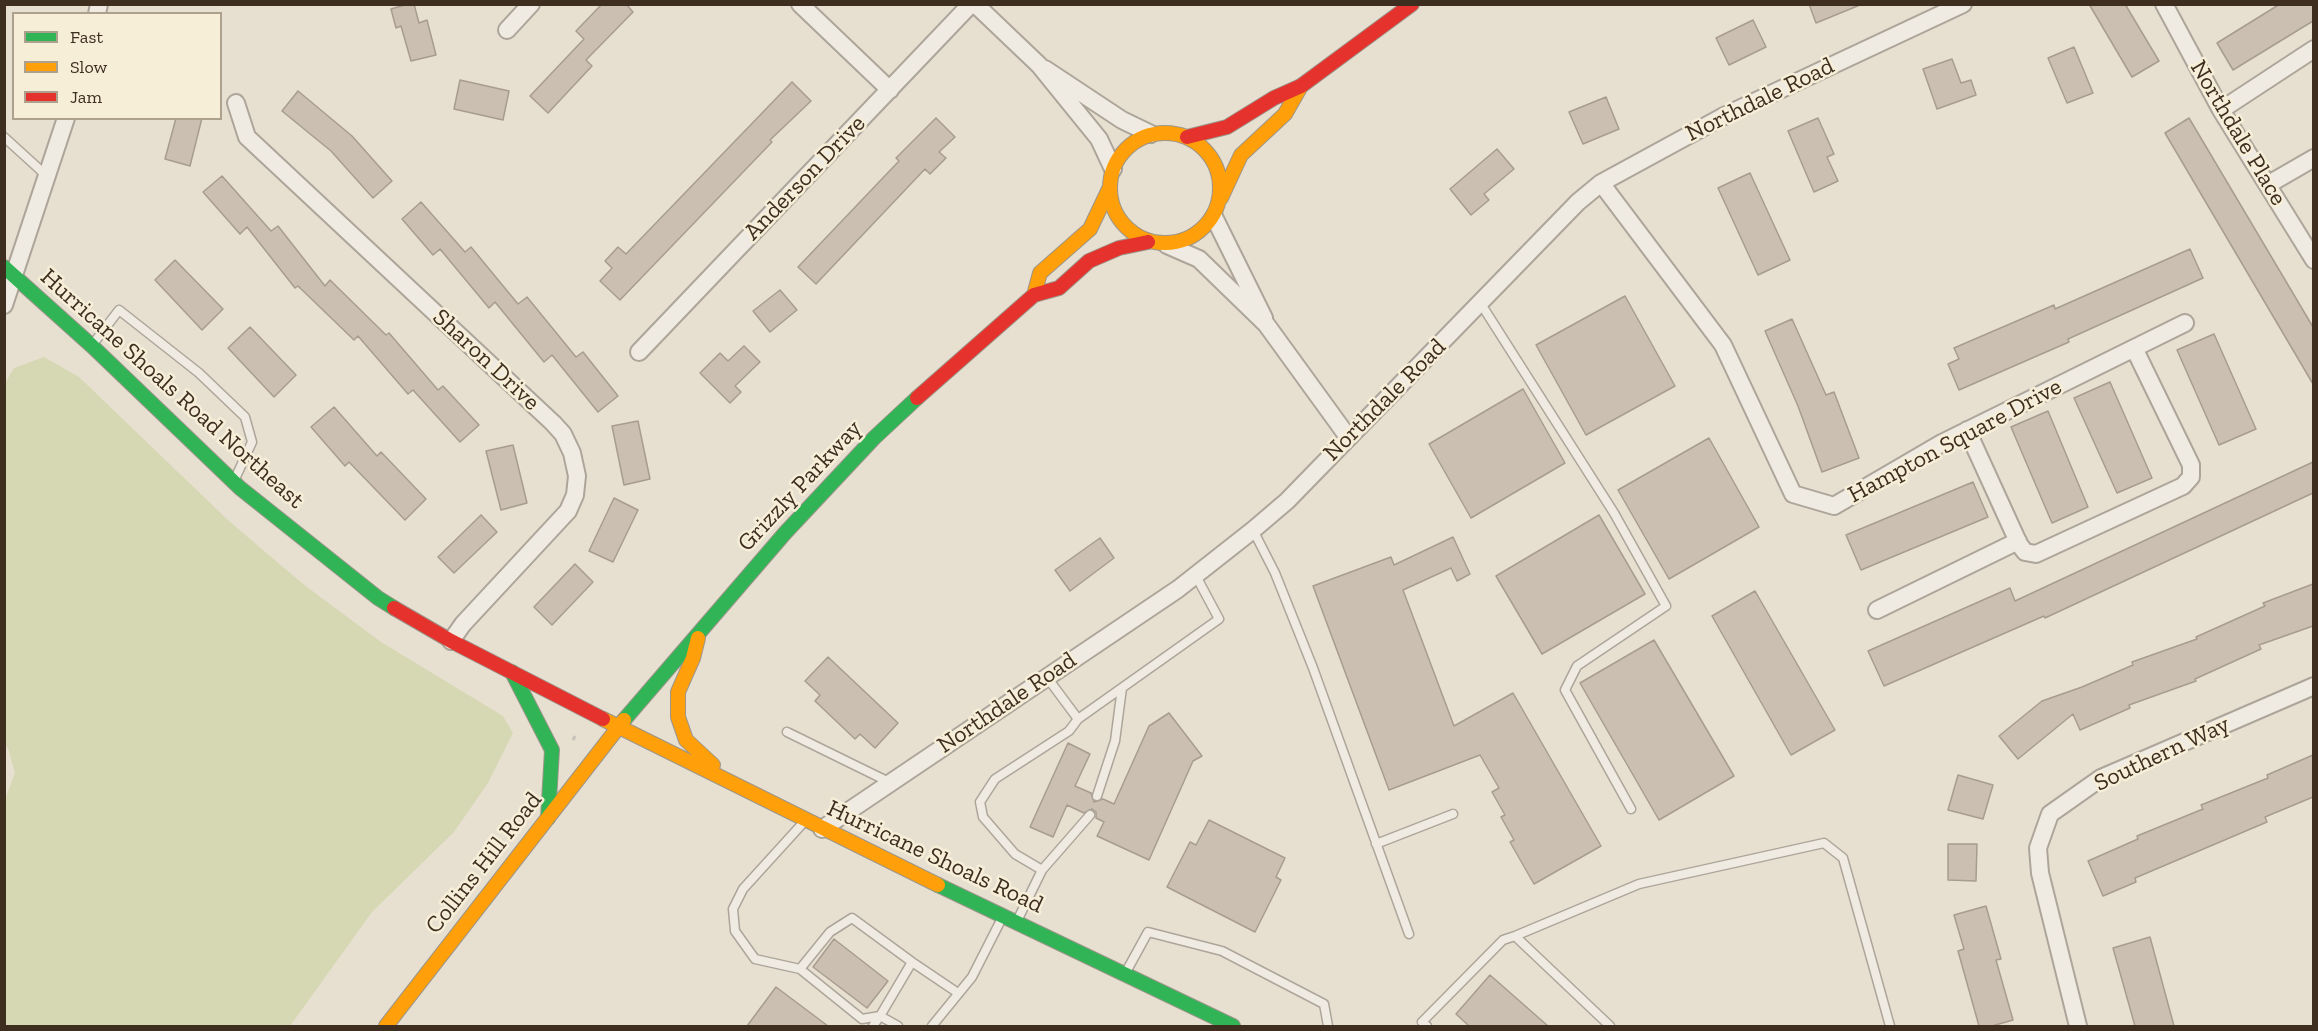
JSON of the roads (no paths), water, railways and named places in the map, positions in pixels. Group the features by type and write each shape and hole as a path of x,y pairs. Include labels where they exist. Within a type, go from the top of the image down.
{"street":[{"path":"507,30 531,4"},
{"path":"800,4 890,90"},
{"path":"973,4 1039,65 1099,139 1113,169"},
{"name":"Anderson Drive","path":"639,352 973,4"},
{"path":"1187,137 1227,128 1274,98 1301,86 1412,4"},
{"name":"Northdale Road","path":"822,829 1196,576 1253,530 1287,501 1578,202 1601,183 1724,116 1963,4"},
{"name":"Northdale Place","path":"2164,4 2222,110 2269,184 2313,260"},
{"path":"2222,110 2313,49"},
{"path":"1039,65 1122,120 1151,134"},
{"path":"1220,199 1221,180 1215,162 1203,147 1187,137 1169,132 1151,134 1128,147 1113,169 1110,187 1112,204 1120,220 1132,233 1148,242 1167,244 1185,241 1202,231 1214,217 1241,154 1285,114 1301,86"},
{"name":"Sharon Drive","path":"236,103 247,137 553,423 563,434 572,453 577,476 575,495 568,511 463,624 451,641"},
{"path":"4,305 9,270 49,178 65,120"},
{"path":"2269,184 2313,158"},
{"name":"Hampton Square Drive","path":"1601,183 1723,345 1793,494 1834,506 1967,430 2185,323"},
{"name":"Grizzly Parkway","path":"1034,295 1040,273 1090,229 1110,187"},
{"path":"1214,217 1266,324"},
{"name":"Grizzly Parkway","path":"618,727 785,533 874,438 951,366 1034,295 1059,288 1089,261 1119,248 1148,242"},
{"path":"1167,244 1199,259 1266,324 1348,436"},
{"name":"Hurricane Shoals Road Northeast","path":"9,270 234,481 378,598 451,641 618,727"},
{"path":"1967,430 2025,552 2036,554 2183,486 2191,477 2191,465 2134,348"},
{"path":"1877,610 2018,541"},
{"path":"699,631 693,658 678,692 678,717 686,740 698,753 719,769 728,782"},
{"path":"512,672 552,750 548,818"},
{"name":"Southern Way","path":"2078,1026 2040,873 2038,848 2050,814 2101,778 2313,686"},
{"name":"Hurricane Shoals Road","path":"618,727 805,821 1233,1026"},
{"name":"Collins Hill Road","path":"386,1026 618,727"}],"lane":[{"path":"4,137 49,178"},
{"path":"1481,304 1614,513 1666,606 1577,666 1565,690 1631,809"},
{"path":"92,346 105,325 119,310 199,373 245,417 252,442 234,481"},
{"path":"1253,530 1275,573 1409,934"},
{"path":"1042,870 1016,854 983,817 980,802 996,779 1069,731 1078,719 1219,619 1196,576"},
{"path":"1046,676 1078,719"},
{"path":"1097,796 1115,741 1122,688"},
{"path":"787,732 889,782"},
{"path":"1376,844 1453,814"},
{"path":"1017,921 1042,870 1090,816"},
{"path":"805,821 743,889 733,909 735,931 755,959 800,969 861,1019 880,1016 898,1026"},
{"path":"1422,1025 1503,940 1639,884 1824,843 1843,858 1890,1026"},
{"path":"932,1026 972,977 1004,915"},
{"path":"800,969 830,932 852,918 958,993"},
{"path":"1125,973 1148,932 1211,948 1222,951 1324,1004 1328,1026"},
{"path":"1515,936 1610,1026"},
{"path":"873,1026 912,962"}]}
